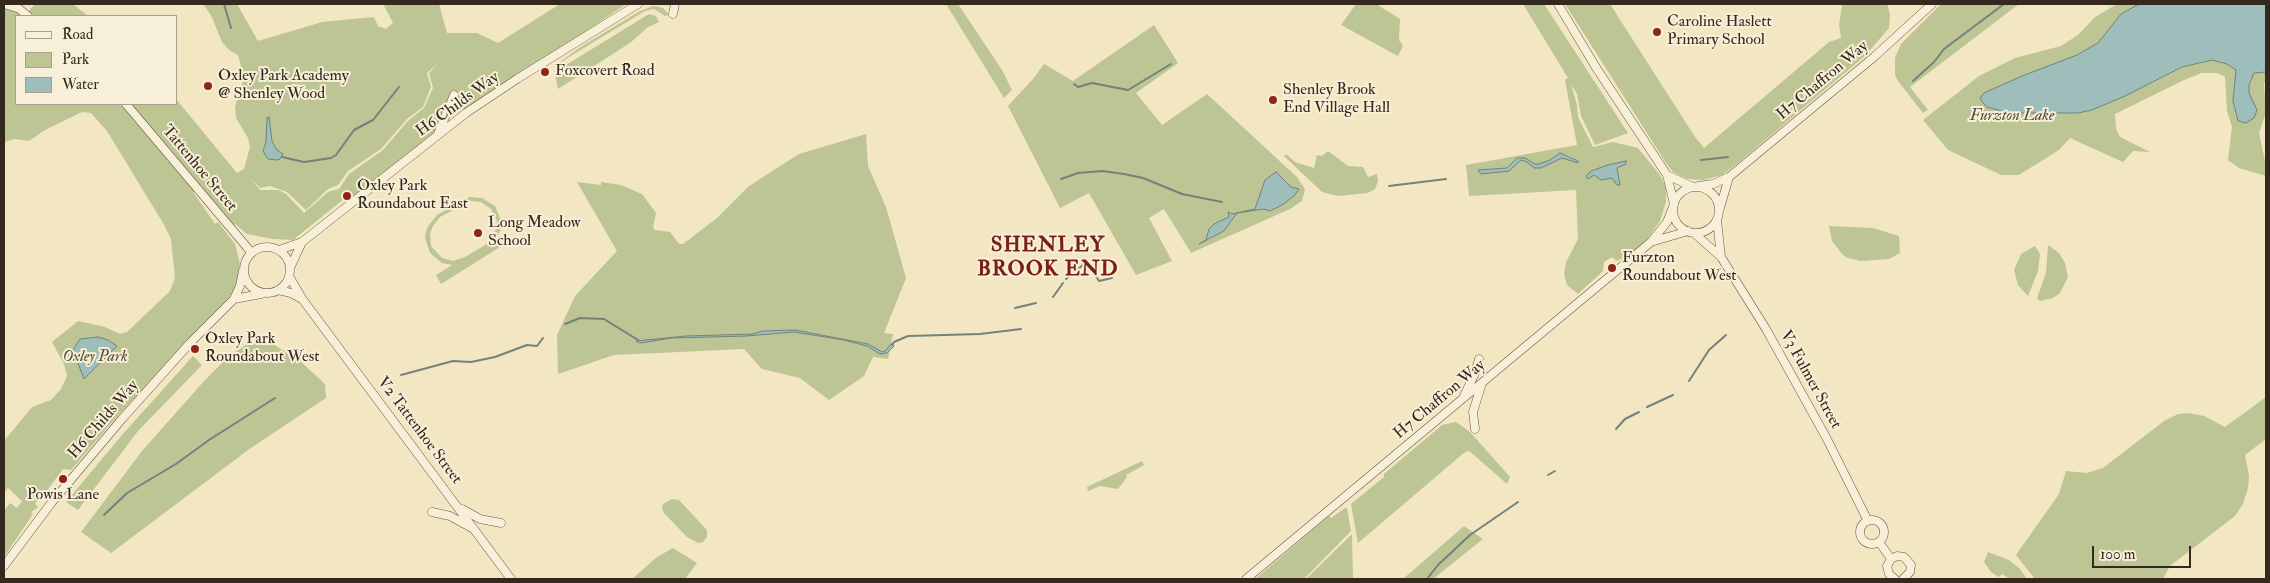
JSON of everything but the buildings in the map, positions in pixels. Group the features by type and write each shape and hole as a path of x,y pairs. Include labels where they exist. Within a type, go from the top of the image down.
{"street":[{"path":"4,4 16,6 27,15"},
{"name":"H6 Childs Way","path":"279,250 302,242 466,113 638,4"},
{"path":"673,14 676,4"},
{"path":"1558,4 1666,175 1673,213 1678,224 1691,232 1708,230 1717,220 1729,177"},
{"name":"H7 Chaffron Way","path":"1695,186 1713,184 1729,177 1867,63 1932,4"},
{"path":"438,136 454,95"},
{"name":"Tattenhoe Street","path":"127,105 251,252"},
{"path":"1666,175 1711,192 1716,197 1720,210"},
{"path":"1673,206 1680,192 1695,186"},
{"name":"H7 Chaffron Way","path":"1246,579 1651,242 1667,222 1673,206"},
{"name":"V3 Fulmer Street","path":"1717,220 1721,256"},
{"name":"H7 Chaffron Way","path":"1651,242 1691,232"},
{"name":"V3 Fulmer Street","path":"1691,232 1721,256 1766,329 1827,439 1868,521"},
{"name":"H6 Childs Way","path":"290,272 302,242"},
{"path":"234,299 268,293 278,290 283,286 290,272 285,255 279,250 265,246 251,252 246,257 243,271 244,278 254,289 268,293"},
{"name":"H6 Childs Way","path":"4,566 22,539 122,419 210,322 234,299 240,286 243,271"},
{"name":"V2 Tattenhoe Street","path":"290,272 303,300 320,320 511,579"},
{"name":"V2 Tattenhoe Street","path":"278,290 291,293 303,300"},
{"path":"1462,400 1475,373 1479,359"},
{"path":"1474,429 1473,412 1482,383"},
{"path":"458,506 480,519 502,523"},
{"path":"432,512 450,516 476,531"},
{"path":"1868,521 1876,521 1883,529 1883,536 1878,542 1868,544 1861,537 1861,527 1868,521"},
{"path":"1878,542 1891,559"},
{"path":"1891,559 1901,556 1909,562 1910,572 1903,579"},
{"path":"1891,559 1887,570 1895,579"}],"green space":[{"name":"Oxley Park","path":"4,4 26,14 35,4 73,4 87,15 15,15 15,105 178,105 178,101 237,173 244,169 250,147 248,138 236,118 235,107 244,77 238,55 229,50 222,42 211,15 203,4 237,4 258,41 322,22 374,17 378,26 386,29 393,23 383,4 439,4 447,33 477,33 498,43 560,4 626,4 466,113 455,96 438,136 351,204 345,198 293,240 273,239 247,234 235,224 230,227 201,193 193,192 215,224 218,222 235,244 240,264 239,280 232,294 115,419 71,470 63,469 40,500 38,499 35,504 38,507 31,512 33,514 4,557 4,511 10,503 17,508 22,501 8,488 4,493 4,441 32,407 51,400 61,389 67,376 64,364 52,342 78,321 105,327 120,334 127,332 170,291 175,278 171,239 163,223 107,131 91,113 82,112 45,130 29,141 15,139 4,142","holes":["438,63 429,73 433,88 424,108 408,121 383,150 349,174 339,189 328,192 304,213 286,194 279,190 260,190 250,178 260,188 270,186 287,192 306,210 328,189 338,185 348,171 381,149 407,119 423,107 431,87 427,73"]},
{"path":"946,4 958,4 1002,70 1012,90 1004,98"},
{"path":"1356,4 1380,4 1379,6 1400,19 1399,40 1403,46 1398,56 1341,25"},
{"path":"1523,4 1544,4 1628,133 1595,145 1581,116 1577,94 1571,84 1577,105 1578,117 1593,147 1613,142 1638,148 1660,175 1666,187 1666,202 1660,221 1648,238 1635,251 1625,257 1617,261 1612,257 1604,262 1603,271 1578,294 1567,285 1564,274 1566,262 1578,239 1576,190 1469,196 1466,165 1577,145 1565,80 1568,78"},
{"path":"1565,4 1610,4 1695,137 1704,148 1829,42 1841,38 1839,25 1842,4 1887,4 1890,14 1889,28 1866,55 1739,162 1722,175 1703,180 1688,179 1673,172"},
{"path":"1941,4 2019,4 1910,87 1928,110 1923,113 1898,81 1895,75 1895,58 1901,44"},
{"name":"Furzton Lake","path":"2117,4 2266,4 2266,83 2264,83 2266,113 2259,133 2266,166 2266,176 2239,168 2228,160 2232,127 2227,111 2225,77 2217,73 2202,73 2184,80 2115,114 2116,129 2120,137 2150,152 2133,151 2123,162 2070,138 2059,150 2019,175 2001,175 1948,150 1923,120 1979,76 2015,58 2061,46 2078,35 2095,17"},
{"path":"654,6 663,8 669,15 665,16 654,9 645,11 569,57 554,72 559,63 579,48 640,11"},
{"path":"649,14 656,16 659,22 648,27 630,43 558,89 555,75 566,65"},
{"path":"1154,25 1178,63 1136,93 1162,125 1207,94 1297,177 1305,189 1302,201 1290,209 1191,253 1164,209 1149,218 1172,261 1136,275 1089,193 1060,208 1008,106 1044,64 1073,81"},
{"path":"866,134 868,166 886,207 906,278 884,333 893,334 888,359 873,357 864,376 829,400 800,378 762,369 744,349 614,355 558,374 557,335 575,296 617,251 577,182 601,185 601,182 621,185 642,194 656,213 653,227 655,230 670,232 679,244 683,244 717,218 749,186 799,154"},
{"path":"1328,151 1348,166 1363,167 1368,177 1377,174 1378,181 1375,189 1367,193 1338,196 1322,192 1284,156 1286,154 1295,162 1314,168 1317,155 1322,156"},
{"path":"469,197 482,198 495,206 501,220 501,228 496,240 500,247 441,284 436,275 452,265 442,263 430,253 425,238 429,225 437,215","holes":["470,201 481,202 491,209 497,221 494,236 490,242 465,257 453,261 442,258 431,246 430,233 433,226 440,217"]},
{"path":"1829,226 1873,228 1899,236 1900,253 1889,259 1860,261 1848,258 1843,255 1832,241"},
{"path":"2048,245 2059,253 2065,263 2068,277 2060,293 2053,298 2040,301 2037,298 2046,273"},
{"path":"2035,246 2040,254 2038,271 2028,296 2018,285 2014,270 2021,254"},
{"path":"261,341 273,344 300,361 325,384 326,398 248,450 111,553 81,532 142,451 205,380 229,356 246,345"},
{"path":"193,356 202,365 138,431 78,510 66,502 122,435"},
{"path":"2266,397 2266,439 2245,455 2249,476 2248,488 2243,504 2235,516 2170,566 2163,579 2035,579 2016,555 2059,494 2066,471 2087,473 2103,468 2164,421 2178,414 2189,413 2204,416 2225,427"},
{"path":"1456,422 1470,432 1510,477 1507,484 1469,451 1465,452 1358,543 1351,504 1442,425"},
{"path":"1142,461 1144,465 1126,475 1127,477 1118,489 1100,486 1088,491 1087,487"},
{"path":"672,499 679,500 707,530 707,537 703,542 698,543 687,537 664,513 663,504"},
{"path":"1347,508 1351,531 1304,579 1255,579 1329,516 1331,518"},
{"path":"1464,526 1483,539 1433,579 1403,579"},
{"path":"1352,534 1353,579 1306,579"},
{"path":"673,548 697,563 685,579 632,579 657,557"},
{"path":"1988,552 2009,560 2020,569 2027,579 2010,579 2002,574 1999,577 1991,572 1984,562"}],"water":[{"name":"Furzton Lake","path":"2139,4 2266,4 2266,72 2254,73 2249,85 2249,93 2257,110 2254,118 2246,123 2238,121 2233,101 2236,70 2227,64 2212,60 2182,67 2125,96 2092,110 2078,113 2008,113 1987,107 1983,103 1980,98 1984,93 2077,55 2098,43 2121,14"},
{"path":"269,117 272,141 277,150 283,154 277,160 268,159 263,151 266,142 267,118"},
{"path":"1560,153 1578,161 1578,163 1562,158 1541,168 1534,168 1521,160 1509,171 1481,174 1478,170 1507,168 1517,158 1525,158 1535,164 1539,164 1550,160"},
{"path":"1626,161 1626,164 1617,168 1620,185 1617,185 1612,178 1601,180 1594,175 1588,179 1586,176 1591,171"},
{"path":"1276,172 1291,187 1299,189 1294,196 1270,211 1264,209 1237,213 1224,231 1199,244 1206,240 1209,229 1214,224 1229,217 1228,212 1232,214 1255,209 1265,180"},
{"path":"795,330 868,344 882,352 892,343 894,346 887,353 880,354 867,346 844,340 794,332 746,336 672,338 640,343 636,341 686,336 753,334 762,331"},
{"path":"98,337 108,340 117,346 84,379 73,350 80,339"}],"waterway":[{"path":"224,4 231,28"},
{"path":"1913,81 1934,62 1944,49 2004,4"},
{"path":"1074,84 1078,87 1092,83 1128,90 1171,64"},
{"path":"282,157 304,162 331,158 336,155 354,130 373,120 399,87"},
{"path":"1701,160 1728,157"},
{"path":"1061,179 1078,173 1102,171 1124,174 1143,178 1182,194 1222,202"},
{"path":"1389,186 1446,179"},
{"path":"1066,279 1083,265 1089,266 1099,281 1112,278"},
{"path":"1053,297 1063,283"},
{"path":"1015,308 1036,303"},
{"path":"565,324 580,318 604,319 638,340"},
{"path":"892,345 894,342 908,336 980,334 1021,329"},
{"path":"1689,381 1709,350 1726,335"},
{"path":"401,375 453,361 471,362 495,357 527,345 537,346 543,338"},
{"path":"1647,407 1673,395"},
{"path":"104,515 127,493 176,464 209,440 275,398"},
{"path":"1616,429 1625,419 1639,412"},
{"path":"1548,475 1555,471"},
{"path":"1427,579 1438,565 1470,535 1518,502"}],"place":[{"name":"Caroline Haslett Primary School","path":"1657,32"},
{"name":"Foxcovert Road","path":"545,72"},
{"name":"Oxley Park Academy @ Shenley Wood","path":"208,86"},
{"name":"Shenley Brook End Village Hall","path":"1273,100"},
{"name":"Oxley Park Roundabout East","path":"347,196"},
{"name":"Long Meadow School","path":"478,233"},
{"name":"Furzton Roundabout West","path":"1612,268"},
{"name":"Oxley Park Roundabout West","path":"195,349"},
{"name":"Powis Lane","path":"63,479"}],"district":[{"name":"SHENLEY BROOK END","path":"1048,258"}]}
